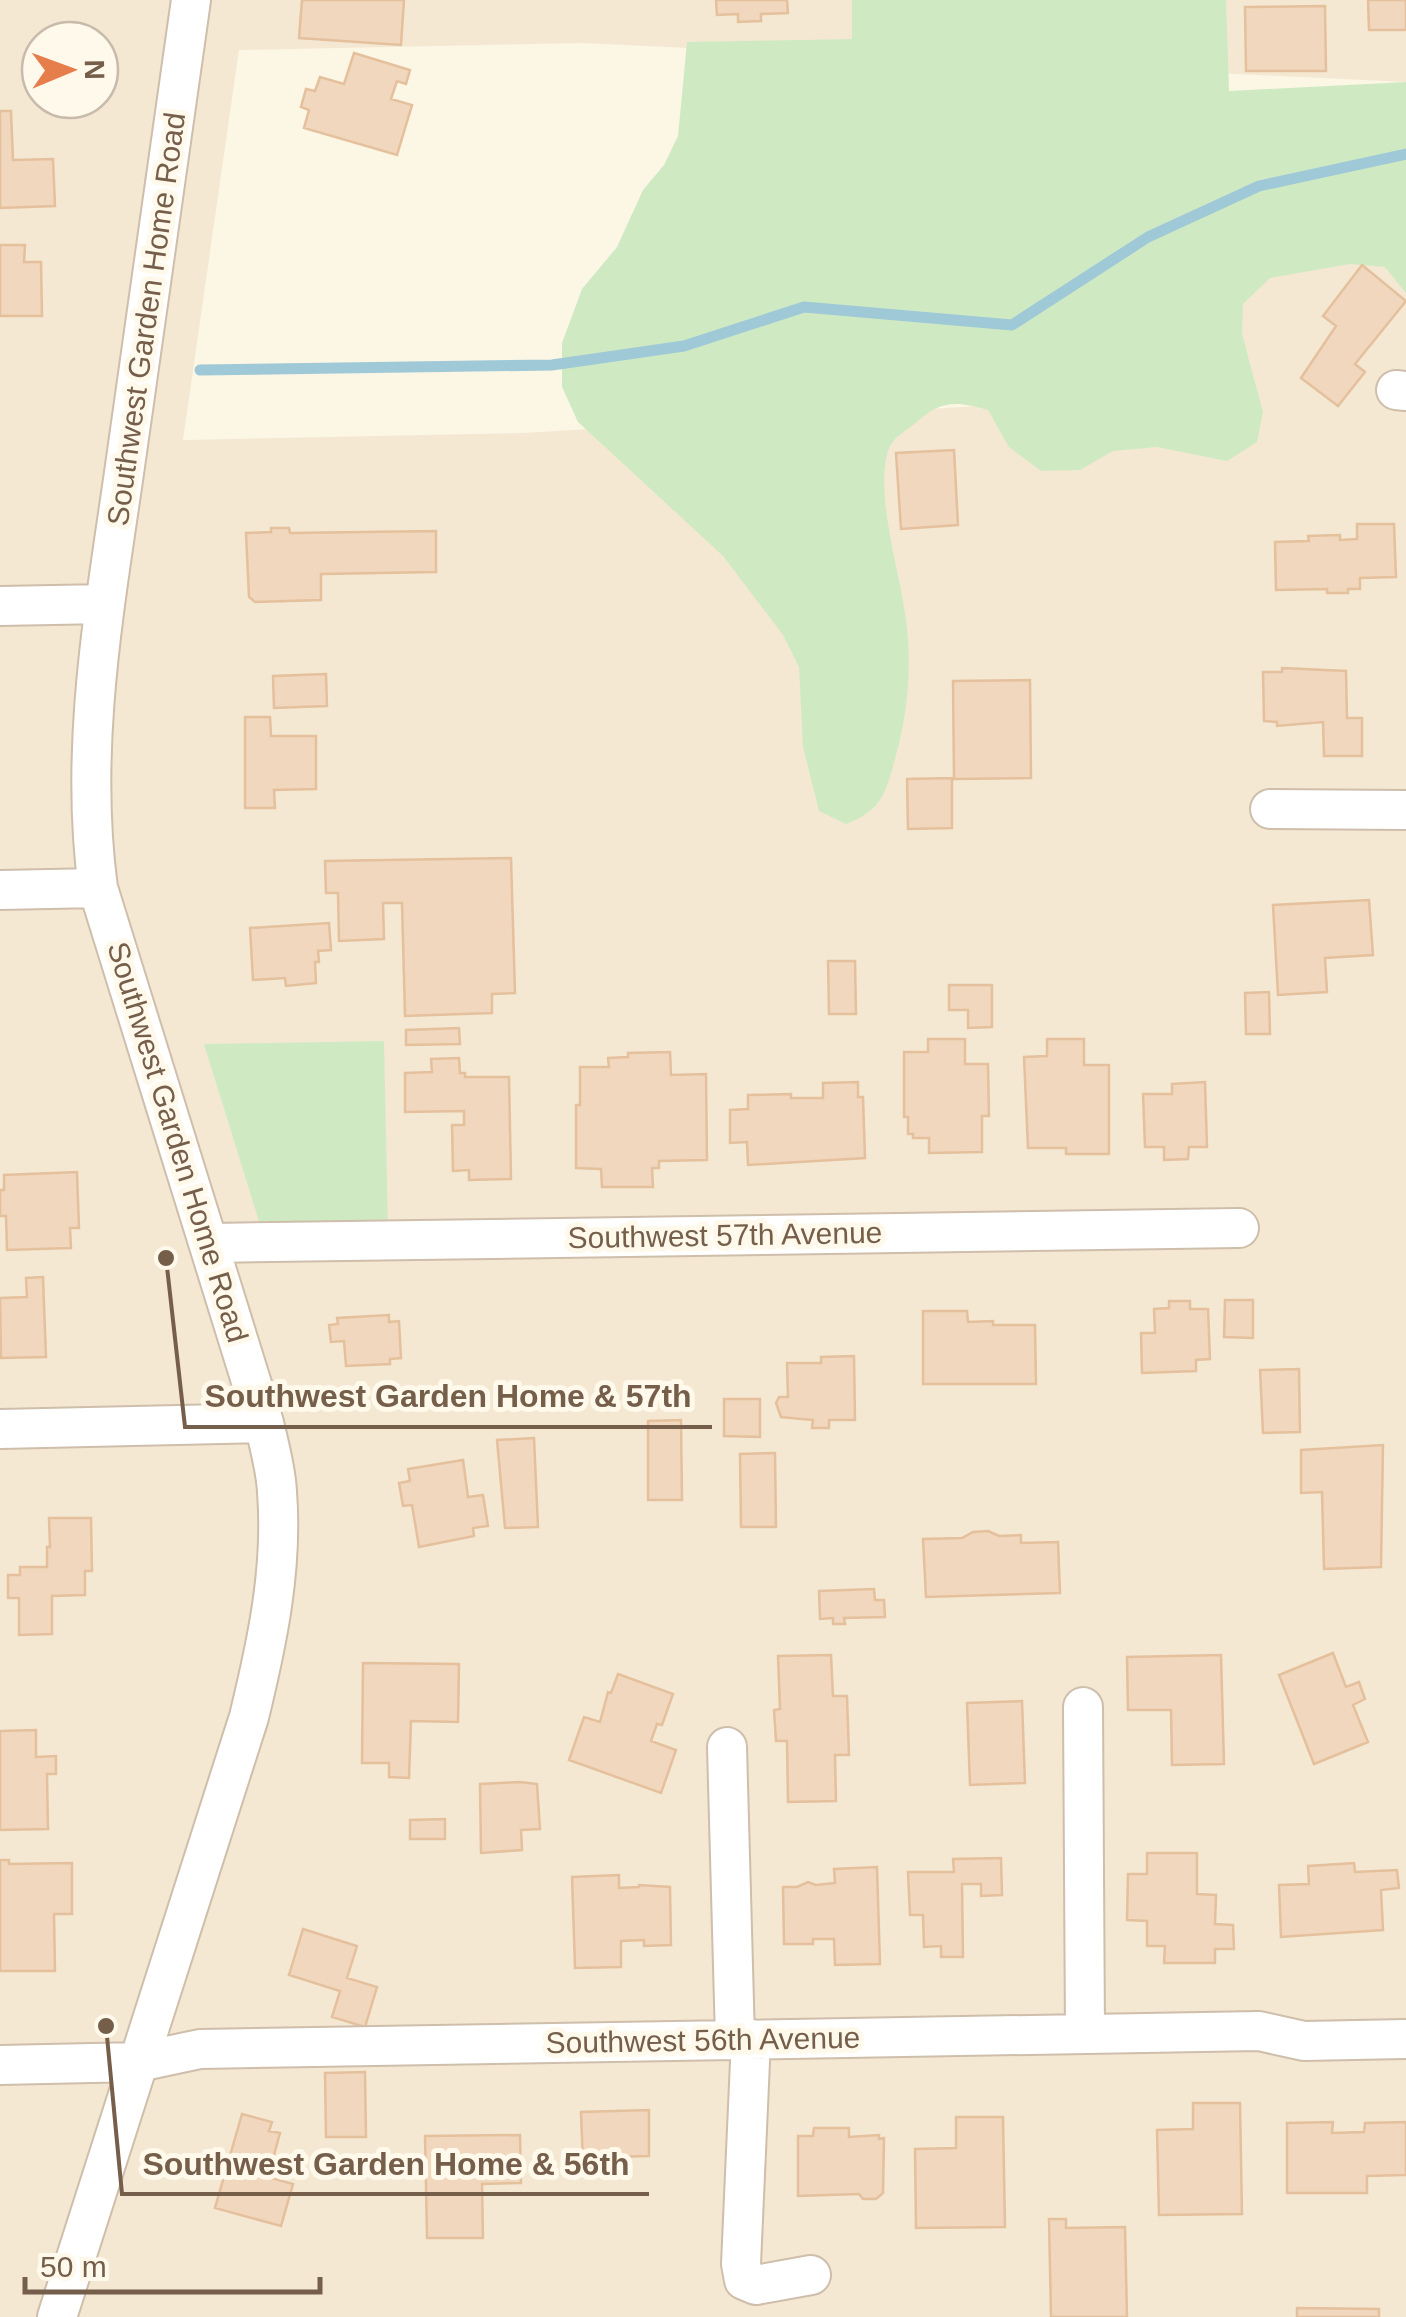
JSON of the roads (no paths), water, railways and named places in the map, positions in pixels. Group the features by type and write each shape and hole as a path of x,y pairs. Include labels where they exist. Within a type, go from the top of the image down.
{"street":[{"name":"Southwest Garden Home Road","path":"57,2317 249,1717 270,1628 279,1540 277,1489 264,1423 98,888 90,829 96,660 191,0"},
{"path":"0,606 105,604"},
{"path":"1270,809 1406,810"},
{"path":"0,890 98,888"},
{"name":"Southwest 57th Avenue","path":"210,1243 1239,1228"},
{"path":"0,1429 264,1423"},
{"path":"1084,1708 1085,2034"},
{"path":"727,1748 743,2039 744,2280 756,2284 810,2275"},
{"name":"Southwest 56th Avenue","path":"0,2065 139,2062 200,2048 1260,2030 1304,2041 1406,2039"}],"waterway":[{"path":"200,370 552,365 684,346 804,307 1012,325 1148,237 1259,186 1406,154"}],"place":[{"name":"Southwest Garden Home & 57th","path":"166,1258"},
{"name":"Southwest Garden Home & 56th","path":"106,2026"}]}
